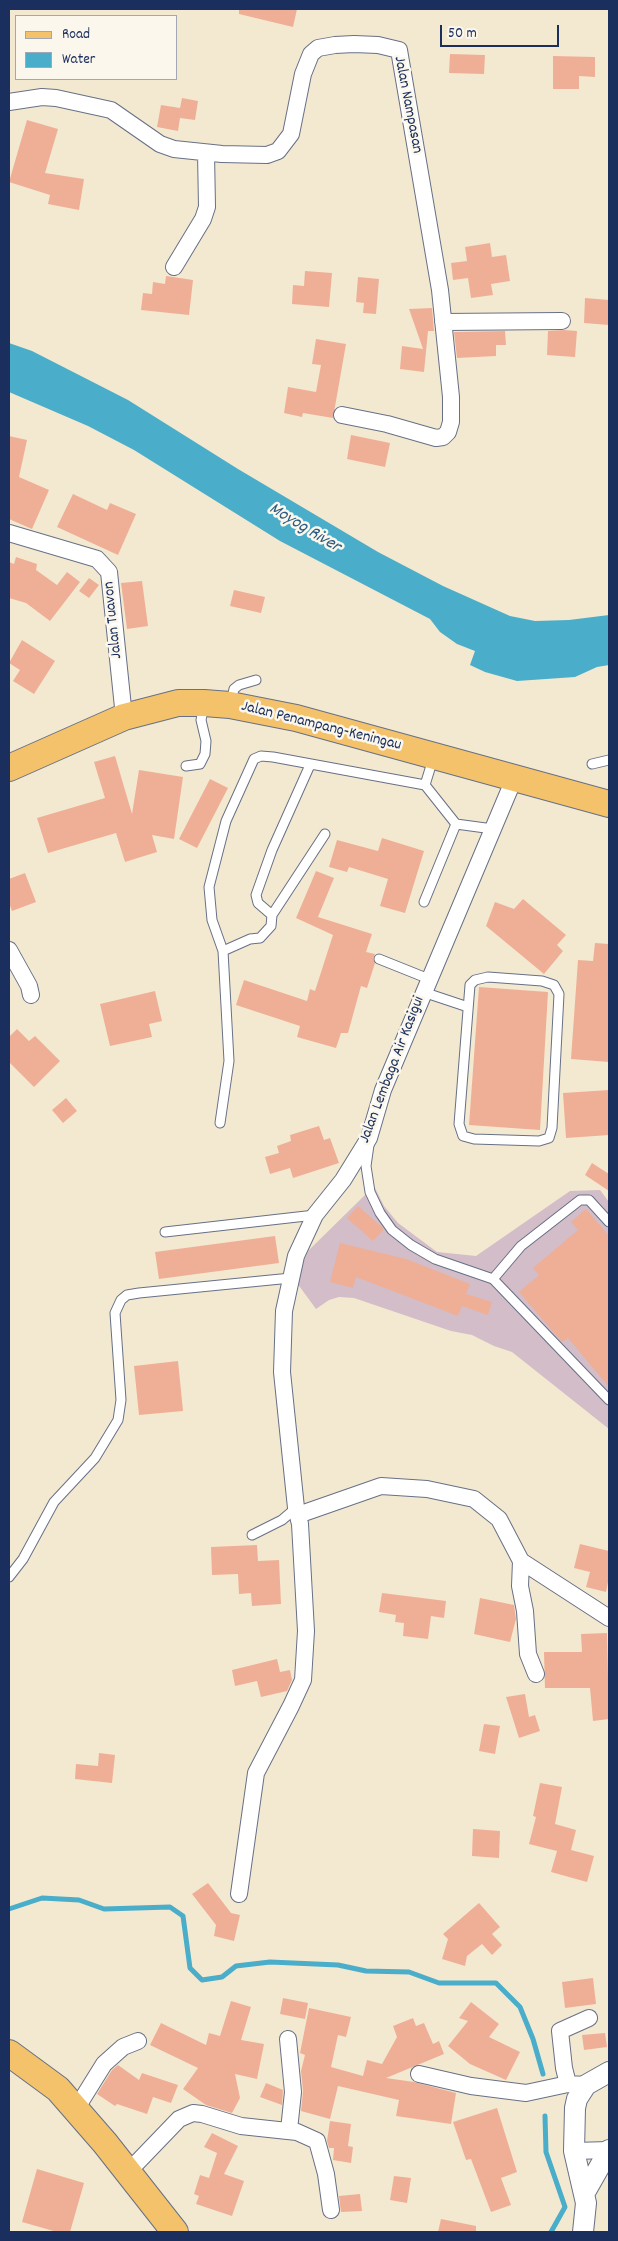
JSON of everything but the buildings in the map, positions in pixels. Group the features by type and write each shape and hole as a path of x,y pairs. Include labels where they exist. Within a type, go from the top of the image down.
{"main road":[{"name":"Jalan Penampang-Keningau","path":"9,768 124,717 178,703 204,703 230,705 296,718 514,779 608,803"},
{"path":"9,2053 58,2090 76,2109 175,2232"}],"street":[{"name":"Jalan Nampasan","path":"9,102 42,97 102,107 121,116 160,144 174,149 206,153 267,155 278,151 291,134 303,74 311,54 318,48 335,44 354,44 378,45 399,50 440,290 451,397 451,422 448,432 443,437 436,438 387,424 342,415"},
{"path":"174,267 203,220 207,207 206,153"},
{"path":"443,322 562,321"},
{"name":"Jalan Tuavon","path":"9,533 97,559 110,572 124,717"},
{"name":"Jalan Lembaga Air Kasigui","path":"239,1894 256,1773 292,1706 303,1680 306,1631 297,1512 282,1372 284,1311 296,1256 315,1215 343,1180 369,1138 383,1090 514,779"},
{"path":"9,950 29,986 31,995"},
{"path":"297,1512 381,1486 427,1488 474,1499 499,1519 521,1561 609,1618"},
{"path":"521,1561 520,1586 525,1611 528,1654 536,1674"},
{"path":"583,2232 586,2214 584,2194 574,2151 577,2084 564,2068 560,2031 589,2018"},
{"path":"288,2039 294,2092 289,2130"},
{"path":"76,2109 104,2064 123,2047 138,2041"},
{"path":"419,2074 470,2086 526,2093 577,2084 609,2072"},
{"path":"128,2172 179,2119 193,2113 241,2126 289,2130 307,2135 317,2141 326,2174 331,2210"},
{"path":"574,2151 609,2150"},
{"path":"584,2194 609,2150"}],"lane":[{"path":"230,705 234,689 239,685 256,680"},
{"path":"186,766 200,764 205,754 206,741 201,720 204,703"},
{"path":"220,1123 229,1061 223,952 212,920 210,887 226,821 254,759 262,756 273,757 425,785 456,824 492,829"},
{"path":"425,785 434,756"},
{"path":"592,764 609,760"},
{"path":"272,914 258,903 256,895 258,886 310,765"},
{"path":"424,902 456,824"},
{"path":"223,952 250,939 260,938 271,926 272,914 325,834"},
{"path":"379,959 468,1007"},
{"path":"488,977 542,981 554,985 559,994 552,1128 549,1138 539,1142 474,1139 463,1136 459,1124 468,1007 470,985 476,980 488,977"},
{"path":"369,1138 366,1166 370,1192 380,1213 392,1230 411,1246 435,1259 493,1279 609,1400"},
{"path":"493,1279 521,1246 580,1200 589,1200 609,1222"},
{"path":"165,1232 315,1215"},
{"path":"9,1577 23,1559 54,1502 95,1458 118,1420 121,1400 115,1313 121,1300 127,1295 139,1293 291,1278"},
{"path":"252,1535 297,1512"}],"shaded area":[{"path":"375,1188 384,1206 398,1223 437,1252 476,1256 570,1191 600,1190 609,1202 609,1429 512,1352 494,1346 472,1335 451,1331 354,1298 339,1297 329,1300 316,1309 297,1283 301,1266 309,1250 365,1195"}],"water":[{"name":"Moyog River","path":"9,343 32,351 128,400 238,469 378,552 443,586 510,616 535,621 569,620 609,615 609,665 597,667 575,677 517,681 485,672 470,665 475,651 457,644 440,632 430,619 280,541 134,450 88,426 9,392"}],"waterway":[{"path":"9,1909 42,1898 79,1900 104,1909 170,1907 183,1916 190,1968 202,1980 222,1977 236,1966 270,1962 338,1965 366,1971 409,1972 439,1983 496,1983 520,2007 533,2039 543,2074"},
{"path":"545,2116 546,2152 565,2207 551,2232"}]}
